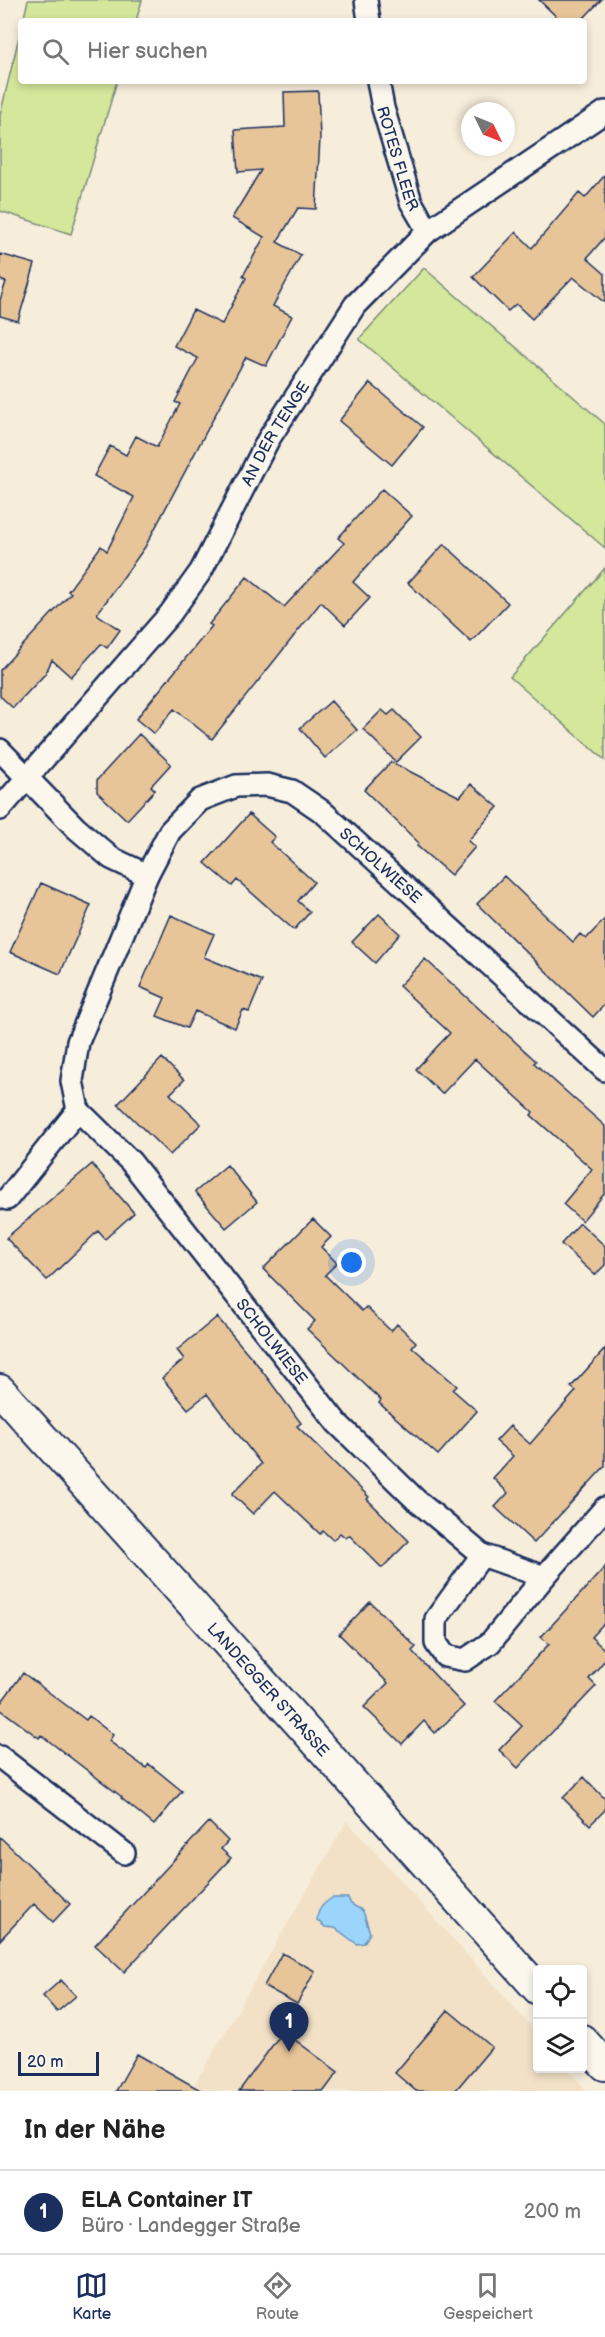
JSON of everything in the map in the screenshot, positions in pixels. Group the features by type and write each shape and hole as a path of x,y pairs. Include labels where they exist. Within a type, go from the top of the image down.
{"main road":[{"name":"LANDEGGER STRASSE","path":"0,1390 533,1985"},
{"path":"587,2045 605,2065"}],"street":[{"path":"366,0 369,18"},
{"name":"ROTES FLEER","path":"379,84 383,108 411,202 428,231"},
{"name":"AN DER TENGE","path":"0,809 170,614 201,571 268,440 355,304 428,231 605,112"},
{"path":"0,750 76,828 111,858 147,875"},
{"name":"SCHOLWIESE","path":"544,1576 482,1555 416,1500 337,1423 131,1162 78,1110 72,1081 78,1042 147,875 170,831 200,800 236,786 267,785 292,791 323,812 605,1070"},
{"path":"8,1199 78,1110"},
{"path":"482,1555 436,1619 436,1643 445,1656 465,1660 490,1642 544,1576 605,1508"},
{"path":"0,1757 124,1853"}],"shaded area":[{"path":"347,1821 533,2029 533,2073 571,2073 587,2091 191,2091"}],"green space":[{"path":"28,0 142,0 137,18 24,18"},
{"path":"18,41 18,84 116,84 71,234 0,211 0,115"},
{"path":"424,268 605,424 605,548 359,339"},
{"path":"605,568 605,760 510,677"}],"water":[{"path":"332,1898 348,1898 351,1904 363,1911 370,1933 364,1943 357,1944 335,1928 325,1927 317,1920 318,1912"}],"building":[{"path":"539,0 601,0 584,18 558,18"},
{"path":"318,91 320,138 316,209 298,208 277,242 301,255 273,306 292,316 266,366 246,357 145,547 97,614 120,630 107,648 101,644 71,677 52,660 45,674 13,708 0,696 0,670 71,593 68,591 101,546 107,551 134,497 94,476 110,446 126,455 136,436 157,447 180,404 175,402 198,358 174,346 193,310 222,324 246,278 243,276 264,237 232,218 261,170 238,172 235,130 285,127 284,92"},
{"path":"605,175 605,237 587,258 605,274 605,303 573,277 532,319 516,304 508,311 473,277 516,232 532,248 579,193 585,198"},
{"path":"0,254 35,264 18,321 0,316 0,300 6,282 0,280"},
{"path":"370,383 423,427 392,465 339,421"},
{"path":"382,489 412,516 353,582 370,598 345,625 321,602 212,739 174,709 154,734 136,719 212,626 209,624 247,577 284,607 344,543 338,538"},
{"path":"444,544 508,603 471,642 408,583"},
{"path":"331,701 357,730 325,758 300,728"},
{"path":"382,710 388,715 394,710 421,737 396,762 363,729"},
{"path":"139,734 171,764 151,786 155,790 127,820 97,792 97,780"},
{"path":"391,762 460,797 471,784 498,807 468,841 475,847 451,875 417,846 419,843 364,790"},
{"path":"249,814 275,837 270,842 314,882 298,901 310,912 294,930 237,880 232,886 205,863"},
{"path":"504,876 573,942 580,934 586,939 605,919 605,1004 593,1017 477,904"},
{"path":"41,883 91,905 60,974 10,952"},
{"path":"379,914 400,934 375,963 352,942"},
{"path":"171,915 214,934 204,957 262,981 249,1012 243,1010 235,1028 195,1011 187,1028 157,1016 165,998 140,987"},
{"path":"425,959 536,1061 534,1063 605,1126 605,1193 582,1221 563,1204 592,1169 531,1115 533,1112 475,1059 442,1094 416,1069 450,1033 399,986"},
{"path":"162,1058 184,1080 170,1094 201,1124 170,1155 118,1104"},
{"path":"92,1164 134,1213 105,1239 98,1231 47,1280 6,1238"},
{"path":"227,1165 257,1202 226,1228 195,1192"},
{"path":"313,1219 331,1237 321,1247 337,1263 325,1275 362,1311 366,1307 391,1331 397,1324 416,1342 412,1347 457,1386 453,1390 477,1411 438,1455 379,1403 381,1400 307,1329 315,1321 263,1269"},
{"path":"580,1223 605,1246 605,1265 595,1275 561,1244"},
{"path":"217,1317 257,1364 301,1423 297,1426 369,1497 367,1499 409,1541 382,1568 349,1535 346,1538 340,1533 333,1540 323,1531 320,1534 275,1491 253,1514 232,1494 261,1464 207,1394 188,1409 162,1378 184,1359 177,1350"},
{"path":"605,1349 605,1466 534,1543 495,1507 508,1493 493,1478 513,1456 496,1441 510,1426 530,1444 576,1391 571,1387"},
{"path":"605,1567 605,1622 591,1637 605,1650 605,1660 589,1679 596,1686 518,1768 499,1750 522,1726 495,1701 549,1644 541,1637"},
{"path":"370,1602 416,1647 412,1651 464,1706 435,1733 424,1721 402,1744 364,1707 388,1683 339,1634"},
{"path":"23,1673 86,1720 89,1716 113,1735 109,1741 146,1768 149,1764 182,1791 154,1825 122,1797 41,1735 39,1738 0,1709 0,1704"},
{"path":"584,1777 605,1799 605,1810 590,1825 563,1798"},
{"path":"209,1822 228,1841 221,1849 231,1858 124,1972 95,1945"},
{"path":"0,1837 70,1904 53,1922 34,1904 0,1940"},
{"path":"282,1953 315,1971 297,2004 264,1986"},
{"path":"61,1980 76,1996 57,2012 43,1996"},
{"path":"448,2010 492,2047 455,2091 416,2091 395,2073"},
{"path":"283,2031 338,2072 324,2091 239,2091"},
{"path":"137,2054 202,2091 116,2091"}],"place":[{"name":"ELA Container IT","path":"289,2052"}]}
